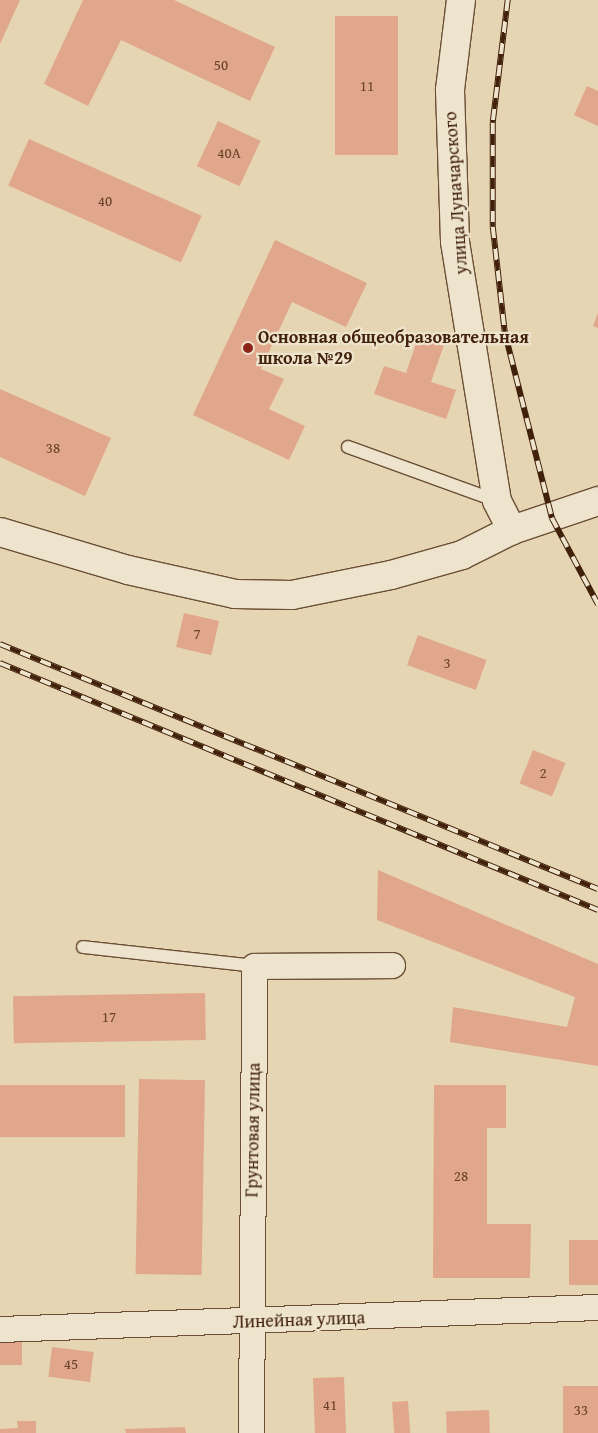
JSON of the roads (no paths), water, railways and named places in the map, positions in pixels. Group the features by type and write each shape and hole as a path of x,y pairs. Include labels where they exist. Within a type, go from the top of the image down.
{"main road":[{"name":"улица Луначарского","path":"461,0 450,90 455,242 497,501 512,530"},
{"path":"0,532 128,570 234,594 292,595 390,575 462,555 512,530 598,501"}],"street":[{"path":"254,966 392,965"},
{"name":"Грунтовая улица","path":"251,1433 254,966"},
{"name":"Линейная улица","path":"0,1329 251,1322 598,1307"}],"lane":[{"path":"348,447 497,501"},
{"path":"83,947 254,966"}],"railway":[{"path":"508,0 493,123 493,227 505,333 552,518 598,604"},
{"path":"0,644 598,889"},
{"path":"0,663 598,910"}],"place":[{"name":"Основная общеобразовательная школа №29","path":"248,348"}]}
